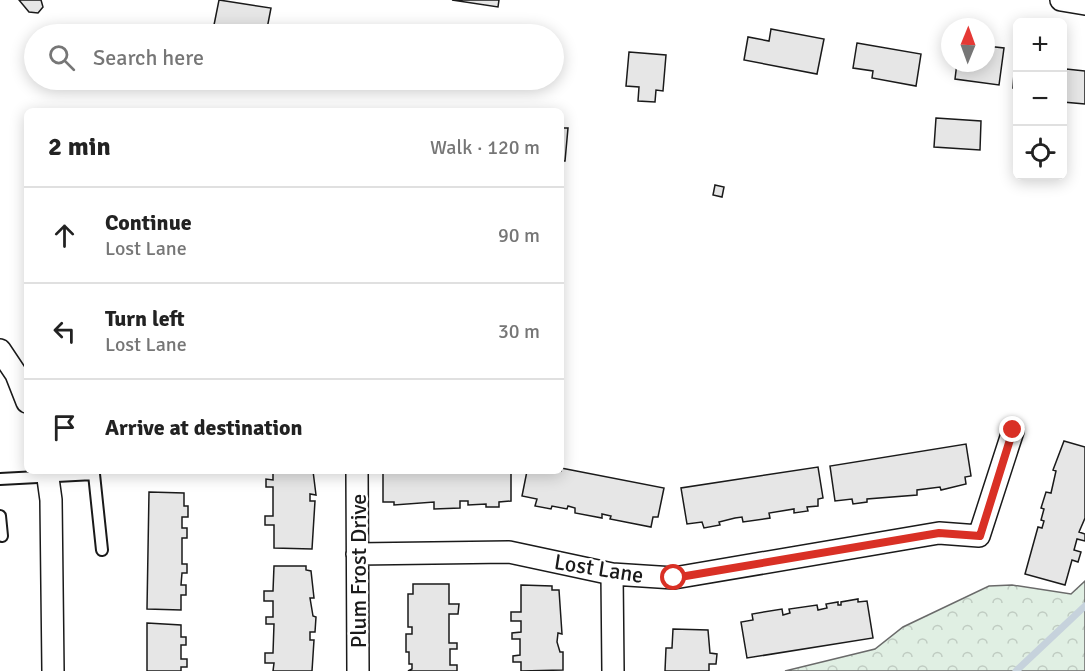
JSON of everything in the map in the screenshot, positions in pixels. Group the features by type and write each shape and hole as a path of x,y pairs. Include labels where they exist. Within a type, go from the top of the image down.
{"street":[{"path":"1061,0 1085,4"},
{"path":"0,350 16,374 24,394"},
{"name":"Lost Lane","path":"357,554 509,552 612,574 674,578 939,533 980,536 1013,430"},
{"path":"47,474 51,500 52,671"},
{"name":"Plum Frost Drive","path":"357,474 358,671"},
{"path":"612,574 613,671"}],"lane":[{"path":"0,479 47,474"},
{"path":"94,474 102,550"},
{"path":"0,516 2,536"}],"green space":[{"path":"1085,581 1085,671 785,671 875,649 903,627 989,586 1012,585 1071,594"}],"building":[{"path":"19,0 41,0 43,7 38,13 29,12"},
{"path":"219,0 271,8 268,24 214,24"},
{"path":"452,0 499,0 498,7"},
{"path":"771,29 824,39 817,74 744,60 748,37 769,41"},
{"path":"857,43 921,54 916,86 872,78 873,71 853,68"},
{"path":"995,47 1004,48 999,85 955,79 956,72 995,72"},
{"path":"629,52 666,55 663,91 656,90 655,102 638,101 639,87 626,86"},
{"path":"1067,69 1085,71 1085,104 1067,102"},
{"path":"936,118 981,121 980,150 934,147"},
{"path":"564,128 568,128 565,161"},
{"path":"715,185 724,187 722,197 713,195"},
{"path":"1064,441 1085,447 1085,518 1079,532 1085,534 1085,541 1077,539 1074,550 1081,552 1078,562 1072,560 1065,585 1025,574 1038,527 1042,528 1044,521 1041,520 1044,509 1041,508 1046,492 1051,493 1056,471 1053,470"},
{"path":"966,444 971,476 965,477 966,484 941,490 940,487 917,490 917,495 867,499 867,502 853,504 852,499 835,501 830,466"},
{"path":"818,467 823,498 818,499 818,506 807,507 808,511 794,513 794,509 769,513 770,518 743,522 742,517 735,518 719,522 720,525 704,528 702,522 687,524 681,488"},
{"path":"564,469 664,488 658,517 653,517 651,527 610,519 611,516 602,514 602,518 575,513 575,508 568,506 567,509 552,506 551,509 535,506 537,499 522,496 526,474 564,474"},
{"path":"273,474 313,474 316,495 310,494 310,501 315,501 312,549 274,548 274,525 265,525 265,516 273,516 273,487 266,487 266,479 273,480"},
{"path":"383,474 511,474 511,501 499,502 499,507 486,507 486,504 468,505 468,501 460,501 460,508 434,509 434,502 394,505 394,502 383,502"},
{"path":"149,492 184,493 184,506 188,506 188,517 182,517 182,528 187,528 187,538 182,538 182,564 187,564 187,573 182,573 181,585 186,585 186,595 181,595 181,610 147,609"},
{"path":"274,566 306,566 306,570 311,571 314,598 310,598 313,616 316,617 315,632 310,632 310,640 314,640 312,671 273,671 274,663 265,663 265,653 273,653 274,624 266,624 266,617 273,617 273,601 264,601 264,591 273,591"},
{"path":"413,584 449,584 449,604 459,604 458,614 449,614 449,643 457,643 457,649 450,649 450,665 457,665 457,671 408,671 412,669 412,664 409,664 409,652 406,652 406,634 412,634 412,627 408,627 408,594 413,594"},
{"path":"521,585 552,586 552,590 559,590 562,634 558,633 557,642 560,652 563,652 563,670 521,671 521,662 513,662 513,656 520,655 520,639 512,639 512,633 521,632 521,621 511,621 511,612 521,612"},
{"path":"858,599 858,602 867,601 873,638 747,658 741,622 753,620 752,614 782,609 783,615 790,613 789,609 817,605 818,610 827,608 826,604 838,602 838,605 841,605 841,602"},
{"path":"147,623 181,625 181,637 186,637 186,645 181,645 181,659 187,659 187,667 181,667 181,671 147,671"},
{"path":"673,629 708,630 710,653 717,654 716,664 709,664 709,671 665,671 666,648 672,648"}],"waterway":[{"path":"1016,671 1085,606"}],"route":[{"path":"674,578 939,533 980,536 1013,430"}]}
